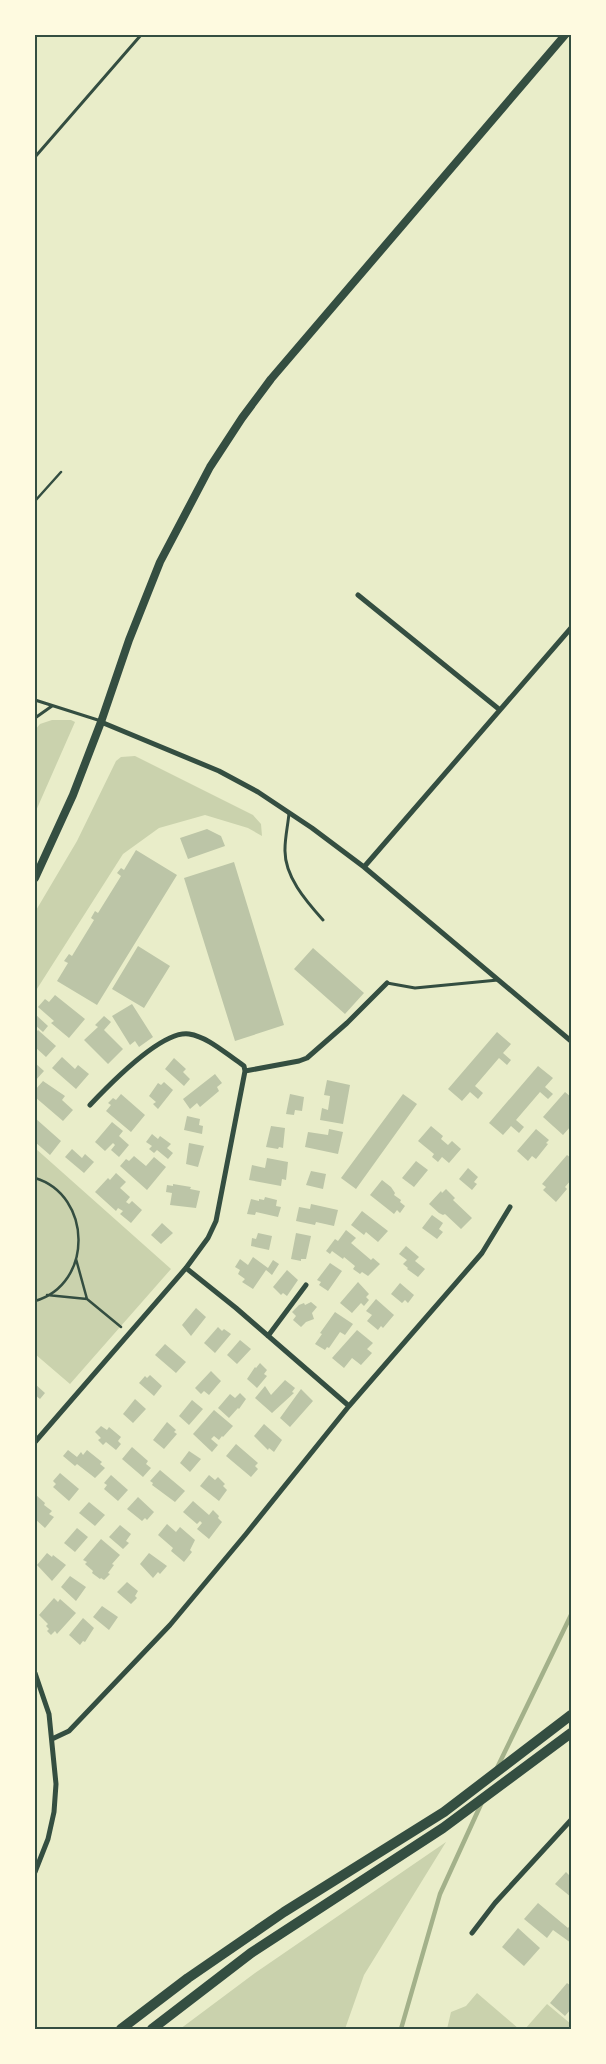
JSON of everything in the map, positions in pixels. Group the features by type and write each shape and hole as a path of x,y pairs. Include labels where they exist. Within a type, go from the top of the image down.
{"main road":[{"path":"121,2029 188,1978 284,1912 444,1812 571,1715"},
{"path":"152,2029 251,1953 443,1828 571,1733"}],"street":[{"path":"35,878 73,795 101,722 129,640 160,562 210,467 242,418 271,379 565,35"},
{"path":"358,595 500,710"},
{"path":"364,867 571,628"},
{"path":"101,722 219,771 258,792 364,867 571,1041"},
{"path":"245,1071 299,1061 312,1053 322,1042 347,1023 387,983"},
{"path":"35,1441 186,1268 213,1230 245,1071 244,1066 202,1038 188,1034 179,1034 166,1040 128,1068 90,1105"},
{"path":"52,1739 69,1731 170,1625 349,1406 482,1253 510,1207"},
{"path":"186,1268 349,1406"},
{"path":"268,1336 306,1285"},
{"path":"35,1673 49,1714 56,1784 54,1812 48,1839 35,1872"},
{"path":"472,1933 495,1903 571,1820"}],"lane":[{"path":"35,157 141,35"},
{"path":"35,700 101,722"},
{"path":"35,718 53,706"},
{"path":"290,814 285,851 289,872 306,900 323,920"},
{"path":"387,983 415,988 498,980"}],"path":[{"path":"35,501 61,472"},
{"path":"35,1178 53,1186 65,1198 74,1213 79,1230 79,1247 66,1278 55,1290 35,1301"},
{"path":"76,1258 87,1299"},
{"path":"47,1295 87,1299 128,1333"}],"green space":[{"path":"52,720 71,720 75,722 35,813 35,730 40,724"},
{"path":"135,756 253,815 261,824 262,836 248,828 205,815 159,828 123,854 35,992 35,912 77,841 116,761 121,757"},
{"path":"35,1148 171,1269 70,1384 35,1354"},
{"path":"446,1842 364,1975 345,2029 180,2029 255,1973"},
{"path":"477,1993 519,2029 447,2029 451,2012 466,2006"},
{"path":"547,2004 571,2024 571,2029 525,2029"}],"building":[{"path":"207,829 221,836 225,846 188,859 180,838"},
{"path":"136,850 177,875 97,1005 57,981 68,963 64,961 69,954 72,956 94,920 91,918 95,911 98,913 121,876 117,873 121,868 124,870"},
{"path":"234,862 284,1025 235,1041 184,878"},
{"path":"138,946 170,966 144,1008 112,989"},
{"path":"313,948 364,993 345,1014 294,969"},
{"path":"55,995 85,1019 69,1038 51,1023 54,1021 38,1007 45,999 49,1002"},
{"path":"132,1004 153,1037 139,1047 135,1041 130,1045 112,1016"},
{"path":"35,1014 48,1026 43,1032 35,1025"},
{"path":"104,1016 111,1022 104,1030 123,1049 108,1064 84,1040 98,1027 95,1025"},
{"path":"38,1030 56,1046 46,1057 35,1047 35,1033"},
{"path":"497,1032 511,1044 503,1053 511,1060 507,1065 499,1058 475,1086 483,1093 478,1099 470,1092 462,1101 448,1089"},
{"path":"62,1057 75,1069 78,1065 89,1074 76,1089 52,1068"},
{"path":"174,1058 186,1069 183,1072 190,1079 184,1086 165,1069"},
{"path":"35,1063 44,1071 35,1081"},
{"path":"538,1066 553,1078 545,1087 553,1094 548,1099 540,1092 516,1120 524,1127 519,1133 511,1126 503,1135 489,1123"},
{"path":"215,1074 222,1083 217,1087 219,1091 200,1107 197,1103 190,1109 183,1099"},
{"path":"327,1080 350,1085 343,1124 320,1120 322,1108 328,1110 330,1096 324,1095"},
{"path":"43,1081 65,1096 62,1100 73,1110 63,1121 35,1097 35,1090"},
{"path":"164,1082 173,1090 158,1109 153,1104 156,1102 149,1096 158,1083 161,1085"},
{"path":"565,1092 571,1097 571,1126 563,1135 543,1117"},
{"path":"121,1094 145,1115 131,1132 106,1111 111,1105 108,1103 113,1098 116,1100"},
{"path":"290,1094 304,1097 302,1111 295,1110 294,1115 286,1114"},
{"path":"403,1094 417,1104 356,1189 341,1178"},
{"path":"187,1116 200,1119 199,1125 203,1126 202,1134 184,1130"},
{"path":"35,1118 61,1141 50,1155 35,1142"},
{"path":"112,1122 123,1131 119,1136 129,1145 119,1157 111,1150 115,1145 113,1143 105,1151 95,1142"},
{"path":"271,1126 285,1128 283,1148 266,1147"},
{"path":"431,1126 443,1136 441,1139 448,1145 452,1141 461,1149 449,1163 442,1157 438,1162 432,1157 434,1154 418,1141"},
{"path":"329,1129 343,1132 338,1154 305,1147 308,1132 328,1135"},
{"path":"536,1129 549,1140 546,1143 548,1144 536,1159 532,1156 528,1161 517,1151"},
{"path":"152,1134 158,1139 160,1136 171,1144 167,1148 173,1153 168,1159 157,1150 154,1153 149,1149 152,1146 146,1142"},
{"path":"189,1143 204,1146 198,1167 186,1164"},
{"path":"72,1149 82,1158 85,1154 94,1162 84,1173 65,1157"},
{"path":"567,1155 571,1158 571,1180 565,1187 567,1189 556,1202 543,1190 546,1187 542,1184"},
{"path":"134,1156 146,1166 154,1157 166,1167 147,1190 120,1166 126,1159 129,1161"},
{"path":"267,1158 288,1162 286,1180 282,1179 281,1186 249,1180 252,1165 265,1168"},
{"path":"416,1161 428,1170 414,1187 402,1178"},
{"path":"468,1168 478,1177 474,1182 477,1184 472,1190 459,1179"},
{"path":"311,1171 326,1174 323,1189 306,1185"},
{"path":"116,1173 126,1182 120,1188 130,1197 126,1202 129,1204 132,1201 142,1210 131,1223 120,1214 123,1211 118,1208 116,1211 95,1192 108,1178 110,1180"},
{"path":"382,1180 391,1187 395,1193 394,1195 405,1206 400,1213 397,1210 394,1214 370,1195"},
{"path":"173,1184 191,1187 190,1189 200,1191 196,1208 170,1205 172,1193 166,1192 167,1185 173,1186"},
{"path":"446,1189 455,1198 453,1200 472,1218 461,1229 445,1214 439,1213 429,1204 441,1191 442,1193"},
{"path":"265,1197 277,1200 276,1206 281,1207 278,1217 256,1212 255,1215 247,1214 251,1199 259,1201 259,1199 264,1200"},
{"path":"311,1204 338,1210 334,1226 316,1222 315,1225 296,1221 299,1207 310,1209"},
{"path":"362,1211 388,1231 378,1242 366,1232 364,1235 351,1225"},
{"path":"432,1215 443,1223 439,1229 443,1232 437,1239 422,1228"},
{"path":"162,1223 173,1233 161,1244 151,1235"},
{"path":"346,1230 356,1238 351,1243 371,1260 373,1258 380,1264 368,1276 362,1272 360,1274 353,1269 355,1266 344,1257 343,1259 332,1251 330,1254 326,1251 335,1239 338,1241"},
{"path":"258,1233 272,1236 269,1250 251,1246 252,1238 256,1239"},
{"path":"296,1233 311,1236 306,1259 301,1259 301,1261 291,1259"},
{"path":"406,1246 419,1257 415,1261 425,1269 418,1277 407,1269 403,1264 407,1260 399,1254"},
{"path":"253,1257 268,1268 273,1260 279,1264 272,1275 266,1270 253,1289 242,1282 245,1279 238,1274 240,1270 235,1267 240,1259 248,1265"},
{"path":"330,1263 342,1271 328,1291 319,1285 321,1282 317,1280"},
{"path":"287,1270 298,1280 287,1296 283,1293 281,1295 273,1287"},
{"path":"358,1282 369,1294 366,1297 369,1300 364,1306 361,1303 352,1313 340,1303"},
{"path":"400,1283 414,1295 408,1303 405,1300 402,1303 391,1294"},
{"path":"376,1299 394,1315 383,1328 381,1326 378,1330 367,1321 372,1315 366,1311"},
{"path":"311,1302 317,1307 312,1313 314,1319 306,1322 301,1327 293,1320 296,1316 292,1312 299,1305"},
{"path":"196,1308 206,1317 191,1336 182,1325"},
{"path":"335,1312 353,1324 345,1335 340,1332 329,1348 327,1347 325,1350 315,1344 322,1334 320,1333"},
{"path":"218,1327 222,1331 224,1329 231,1334 215,1353 204,1343"},
{"path":"357,1330 373,1343 367,1349 372,1353 361,1365 352,1358 344,1368 332,1358"},
{"path":"240,1340 251,1349 237,1364 227,1355"},
{"path":"165,1344 186,1362 176,1373 155,1355"},
{"path":"260,1363 267,1370 264,1374 267,1376 257,1388 247,1379"},
{"path":"211,1371 221,1381 209,1395 204,1391 201,1394 195,1388"},
{"path":"150,1375 162,1386 154,1396 139,1383 145,1376 147,1378"},
{"path":"285,1380 295,1388 292,1392 294,1393 272,1413 255,1398 265,1386 271,1395"},
{"path":"35,1384 45,1393 40,1399 35,1395"},
{"path":"301,1389 313,1401 290,1427 280,1418"},
{"path":"240,1393 246,1399 229,1418 218,1408 230,1394 235,1398"},
{"path":"135,1399 146,1409 133,1423 123,1414"},
{"path":"192,1400 203,1409 189,1425 179,1416"},
{"path":"214,1410 233,1426 219,1440 214,1436 211,1439 218,1445 212,1452 193,1434"},
{"path":"167,1422 176,1430 174,1432 177,1434 164,1449 153,1440"},
{"path":"264,1424 282,1440 274,1452 269,1448 268,1450 254,1436"},
{"path":"101,1426 107,1430 109,1427 121,1437 118,1441 121,1444 116,1450 106,1442 103,1445 98,1440 101,1438 95,1432"},
{"path":"236,1444 258,1463 255,1466 258,1469 251,1477 226,1456"},
{"path":"132,1447 148,1461 146,1464 151,1468 143,1477 122,1459"},
{"path":"68,1450 77,1457 81,1452 83,1455 87,1450 102,1462 100,1464 105,1468 95,1478 63,1456"},
{"path":"189,1451 201,1459 190,1472 180,1463"},
{"path":"160,1470 185,1491 175,1502 152,1485 153,1483 150,1481"},
{"path":"60,1473 79,1489 69,1501 53,1487 56,1484 53,1481"},
{"path":"111,1475 128,1490 118,1501 104,1489 107,1485 104,1483"},
{"path":"209,1475 215,1480 218,1477 225,1484 223,1486 227,1490 219,1501 200,1486"},
{"path":"36,1495 52,1511 49,1514 54,1517 45,1528 35,1519"},
{"path":"138,1497 154,1512 147,1520 145,1518 142,1521 127,1509"},
{"path":"193,1501 209,1515 213,1510 222,1522 209,1539 197,1529 202,1523 200,1521 197,1524 183,1512"},
{"path":"89,1502 105,1515 95,1526 79,1513"},
{"path":"167,1524 176,1532 180,1527 195,1540 190,1550 192,1552 184,1562 171,1551 173,1548 158,1535"},
{"path":"120,1525 131,1534 126,1541 129,1543 123,1549 109,1537"},
{"path":"77,1528 88,1537 75,1552 64,1543"},
{"path":"101,1539 120,1555 112,1564 114,1565 108,1573 110,1574 104,1580 92,1573 93,1571 85,1564 87,1562 83,1560"},
{"path":"47,1553 52,1557 53,1555 66,1565 52,1581 37,1565"},
{"path":"149,1553 167,1566 160,1574 158,1572 153,1578 140,1564"},
{"path":"70,1576 86,1587 76,1601 61,1587"},
{"path":"127,1582 138,1591 135,1596 137,1598 131,1604 117,1592"},
{"path":"54,1598 58,1602 60,1599 76,1613 57,1634 55,1631 51,1635 47,1631 49,1629 46,1626 48,1624 39,1615"},
{"path":"102,1606 118,1617 109,1630 93,1617"},
{"path":"83,1618 94,1628 85,1642 83,1641 80,1645 69,1635"},
{"path":"566,1872 571,1877 571,1897 555,1884"},
{"path":"538,1903 568,1928 571,1924 571,1943 553,1930 547,1938 524,1919"},
{"path":"518,1928 540,1948 524,1966 502,1947"},
{"path":"567,1983 571,1986 571,2009 565,2016 550,2003"}],"waterway":[{"path":"497,1768 571,1615"},
{"path":"401,2029 440,1894 482,1802"}]}
